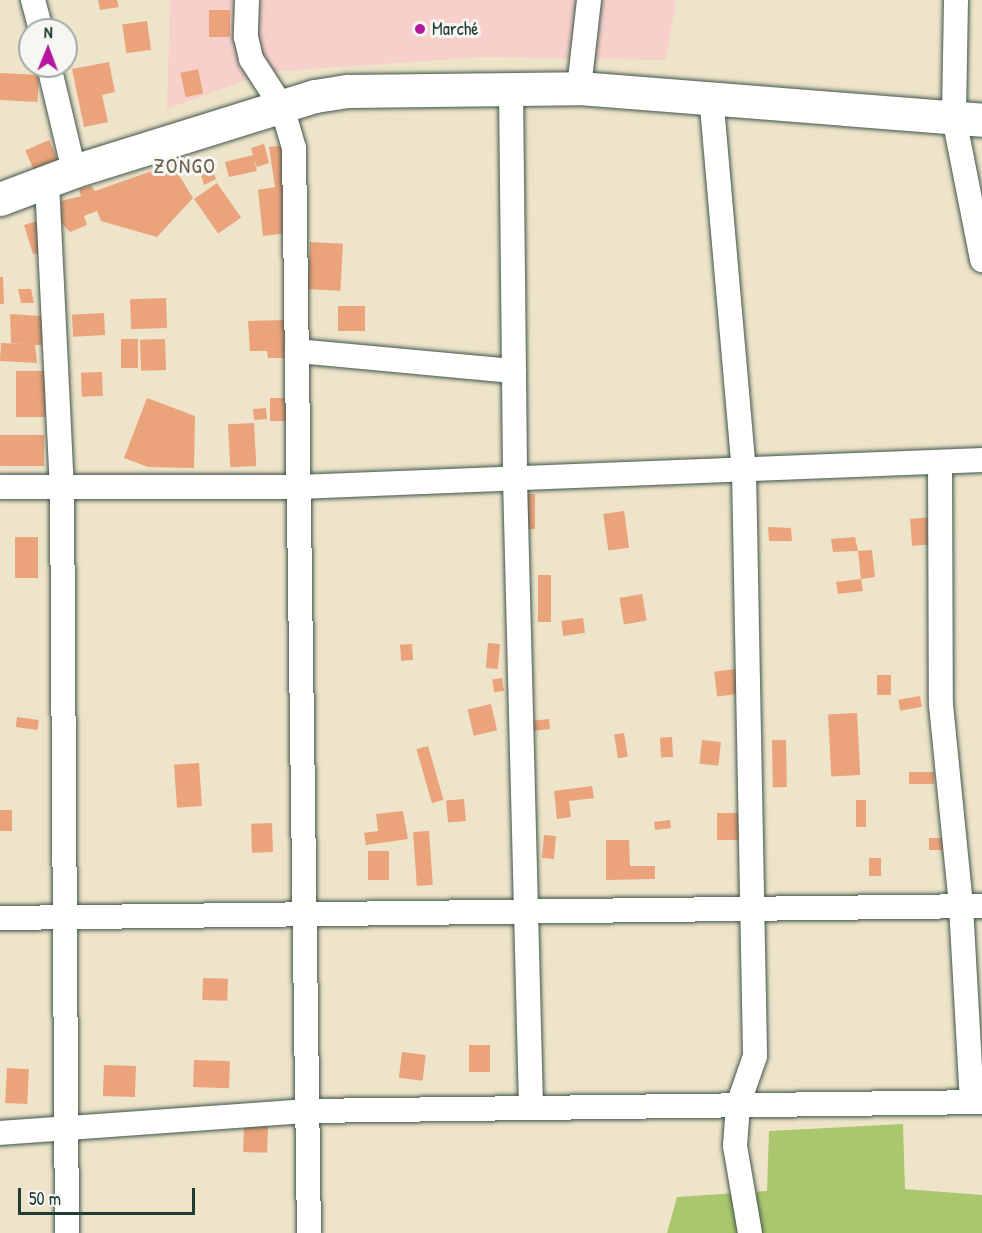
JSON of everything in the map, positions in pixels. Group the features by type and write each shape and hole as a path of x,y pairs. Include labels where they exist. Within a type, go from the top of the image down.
{"main road":[{"path":"0,200 60,177 315,96 348,91 511,87 579,88 711,95 968,119"}],"street":[{"path":"33,0 37,18"},
{"path":"247,0 246,37 251,59 282,107 294,148 309,1233"},
{"path":"579,88 589,0"},
{"path":"956,0 982,260"},
{"path":"50,78 60,177 67,1233"},
{"path":"511,87 515,478 531,1108"},
{"path":"711,95 744,470 755,1056 738,1105 735,1146 750,1233"},
{"path":"297,351 514,371"},
{"path":"0,487 298,487 982,460"},
{"path":"0,1133 66,1131 308,1111 977,1102 972,906 941,705 940,462"},
{"path":"0,918 972,906"}],"shaded area":[{"name":"Marché","path":"170,0 676,0 666,60 483,57 269,72 167,109"}],"green space":[{"path":"903,1124 905,1189 982,1195 982,1233 667,1233 677,1197 767,1191 769,1131"}],"building":[{"path":"98,0 117,0 119,7 100,10"},
{"path":"209,10 230,10 230,37 209,37"},
{"path":"147,21 151,50 126,53 122,24"},
{"path":"109,62 115,92 102,95 108,122 84,127 74,78 78,78 78,68"},
{"path":"198,69 203,93 186,97 180,73"},
{"path":"0,73 18,74 18,78 39,78 38,102 0,100"},
{"path":"49,140 59,162 35,173 25,151"},
{"path":"264,144 269,163 257,167 254,160 257,171 229,177 225,162 253,155 251,148"},
{"path":"286,145 287,233 263,236 258,190 275,187 269,147"},
{"path":"210,163 216,179 204,185 198,165"},
{"path":"172,164 193,198 157,237 101,221 97,211 84,216 87,225 70,232 60,221 61,201 81,196 79,189 91,186 95,191"},
{"path":"217,183 241,217 218,233 194,199"},
{"path":"45,219 49,253 33,254 24,225"},
{"path":"310,242 343,244 340,291 308,289"},
{"path":"0,277 3,277 4,304 0,304"},
{"path":"18,289 31,289 34,303 21,303"},
{"path":"166,298 167,328 131,329 130,299"},
{"path":"338,306 365,306 365,331 338,331"},
{"path":"104,313 105,335 73,337 72,315"},
{"path":"10,314 42,316 42,345 35,345 37,363 0,361 1,343 25,344 11,343"},
{"path":"289,320 289,358 268,358 267,351 250,351 248,321"},
{"path":"121,339 138,339 138,368 121,368"},
{"path":"165,339 166,370 141,371 140,340"},
{"path":"16,371 45,371 45,417 16,417"},
{"path":"102,372 103,396 82,397 81,373"},
{"path":"147,398 195,416 194,468 148,467 124,458"},
{"path":"270,398 290,398 290,421 270,421"},
{"path":"266,408 267,419 254,420 253,409"},
{"path":"254,423 256,466 230,467 228,424"},
{"path":"0,435 44,435 44,466 0,466"},
{"path":"523,494 535,494 535,529 523,529"},
{"path":"624,511 629,548 608,551 603,514"},
{"path":"935,517 937,544 912,546 910,519"},
{"path":"768,527 791,528 792,541 769,541"},
{"path":"15,537 38,537 38,578 15,578"},
{"path":"855,537 858,551 833,552 831,539"},
{"path":"872,550 875,577 861,579 858,551"},
{"path":"538,575 551,575 551,622 538,622"},
{"path":"861,579 863,591 838,594 836,582"},
{"path":"642,594 647,621 624,625 619,598"},
{"path":"583,618 585,633 563,636 561,621"},
{"path":"488,643 500,644 498,669 486,668"},
{"path":"412,644 413,660 401,661 400,645"},
{"path":"736,669 739,694 717,696 714,672"},
{"path":"877,675 891,675 891,695 877,695"},
{"path":"502,678 504,691 494,692 492,680"},
{"path":"920,696 922,707 900,711 898,700"},
{"path":"491,704 497,730 474,736 468,709"},
{"path":"857,713 860,775 831,776 828,715"},
{"path":"17,717 39,720 37,730 16,727"},
{"path":"549,719 550,729 526,731 525,722"},
{"path":"624,733 628,757 618,758 614,735"},
{"path":"672,737 673,757 661,758 660,738"},
{"path":"702,740 721,742 718,766 699,764"},
{"path":"772,740 786,740 787,787 773,787"},
{"path":"428,746 443,800 432,803 416,749"},
{"path":"199,763 202,806 177,808 174,765"},
{"path":"909,772 934,772 934,784 909,784"},
{"path":"592,786 594,798 569,801 571,817 557,819 554,791"},
{"path":"464,799 466,821 448,822 446,801"},
{"path":"856,800 866,800 866,827 856,827"},
{"path":"0,810 12,810 12,831 0,831"},
{"path":"403,811 408,839 366,845 364,833 378,831 376,814"},
{"path":"717,813 740,813 740,840 717,840"},
{"path":"670,820 671,828 655,830 654,822"},
{"path":"272,823 273,852 252,853 251,824"},
{"path":"429,831 433,885 417,886 413,832"},
{"path":"544,835 556,836 554,859 542,858"},
{"path":"929,838 951,838 951,850 929,850"},
{"path":"606,840 629,840 630,866 655,866 655,879 606,880"},
{"path":"368,851 389,851 389,880 368,880"},
{"path":"869,858 881,858 881,876 869,876"},
{"path":"203,978 228,979 227,1001 202,1000"},
{"path":"469,1045 490,1045 490,1072 469,1072"},
{"path":"402,1052 426,1055 423,1081 399,1078"},
{"path":"194,1060 230,1061 229,1088 193,1087"},
{"path":"104,1065 136,1066 135,1097 103,1096"},
{"path":"7,1068 29,1069 27,1104 5,1103"},
{"path":"244,1125 268,1126 267,1153 243,1152"}],"place":[{"name":"Marché","path":"420,29"}],"district":[{"name":"ZONGO","path":"185,166"}]}
